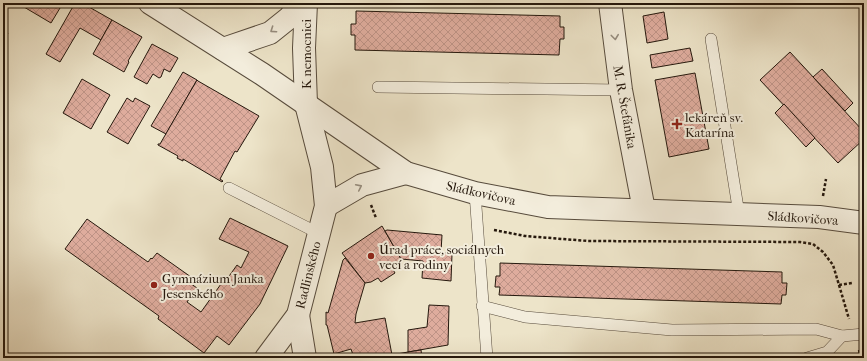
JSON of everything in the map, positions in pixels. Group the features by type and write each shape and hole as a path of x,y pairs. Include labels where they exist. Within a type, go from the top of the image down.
{"street":[{"name":"Sládkovičova","path":"150,3 223,49 406,172 475,193 548,207 819,217 864,223"},
{"name":"K nemocnici","path":"223,49 270,33 290,17 300,3"},
{"name":"K nemocnici","path":"306,3 304,48 306,104"},
{"name":"M. R. Štefánika","path":"610,3 620,80 644,210"},
{"name":"Radlinského","path":"266,358 298,315 326,206 322,168 306,104"},
{"path":"326,206 362,185 406,172"},
{"path":"298,315 305,358"}],"lane":[{"path":"711,38 739,214"},
{"path":"378,87 620,80"},
{"path":"229,188 318,234"},
{"path":"475,193 482,306 487,358"},
{"path":"482,306 525,316 672,330 816,329 842,336 864,334"},
{"path":"807,358 827,352 842,336"}],"path":[{"path":"477,227 525,236 588,241 792,242 813,244 823,252 833,265 839,285 852,283"}],"building":[{"path":"27,3 63,3 51,23 24,7"},
{"path":"75,3 82,3 112,20 101,40 80,28 60,62 46,54"},
{"path":"356,11 560,16 560,27 564,27 564,39 560,39 559,55 355,50 355,35 351,35 351,24 356,24"},
{"path":"664,12 668,39 647,43 643,16"},
{"path":"112,20 142,37 128,61 129,62 124,72 93,54"},
{"path":"3,30 8,33 3,41"},
{"path":"152,44 178,58 170,72 164,69 161,77 159,78 153,74 147,84 134,77"},
{"path":"690,48 693,61 652,68 650,55"},
{"path":"790,52 864,132 864,139 838,163 760,80"},
{"path":"822,69 853,103 845,111 813,77"},
{"path":"183,72 197,80 166,134 151,126"},
{"path":"695,73 709,149 669,157 655,80"},
{"path":"82,79 110,95 91,129 63,113"},
{"path":"197,80 259,116 237,152 235,151 220,179 223,181 222,182 183,159 183,161 177,158 178,156 158,145 160,144"},
{"path":"127,98 133,102 135,98 150,106 128,144 107,132"},
{"path":"784,104 815,138 806,147 775,113"},
{"name":"Gymnázium Janka Jesenského","path":"230,218 288,246 260,304 229,345 217,336 204,353 158,319 159,316 65,249 87,219 148,262 157,253 191,277 187,281 197,288 187,302 201,312 226,277 227,279 237,265 241,268 249,252 219,239"},
{"name":"Úrad práce, sociálnych vecí a rodiny","path":"382,226 401,259 399,264 392,268 395,273 381,282 378,278 371,282 365,283 342,253"},
{"path":"385,231 442,235 441,252 452,254 451,281 422,278 423,261 401,259"},
{"path":"345,258 365,283 356,314 355,323 385,318 392,355 375,358 354,358 351,349 334,354 326,325 326,312 328,313 343,260"},
{"path":"500,263 782,272 782,283 787,283 786,295 782,295 781,304 499,295 500,287 495,287 496,276 500,276"},
{"path":"429,305 449,306 448,345 408,352 408,330 427,327"},
{"path":"421,350 422,358 375,358 408,352"}],"place":[{"name":"lekáreň sv. Katarína","path":"677,124"},
{"name":"Úrad práce, sociálnych vecí a rodiny","path":"371,256"},
{"name":"Gymnázium Janka Jesenského","path":"154,285"}]}
